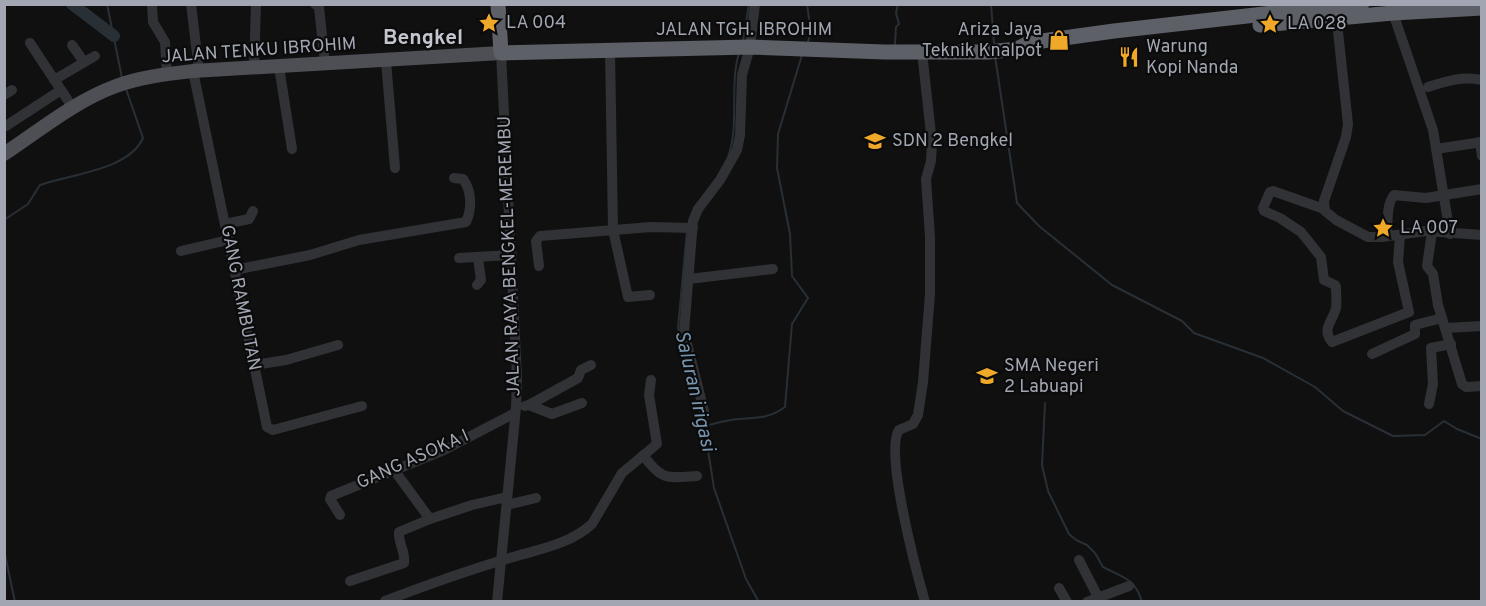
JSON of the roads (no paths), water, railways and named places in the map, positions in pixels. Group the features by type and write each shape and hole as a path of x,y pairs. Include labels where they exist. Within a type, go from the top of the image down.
{"highway":[{"path":"498,4 501,53"},
{"path":"1336,12 1362,4"},
{"path":"1336,12 1393,13 1482,8"},
{"name":"JALAN TGH. IBROHIM","path":"501,53 743,47 922,52 1028,51 1063,48 1273,14 1336,12"}],"main road":[{"name":"JALAN TENKU IBROHIM","path":"4,154 73,108 115,86 166,74 501,53"}],"street":[{"path":"153,4 153,22 165,42 166,74"},
{"name":"GANG RAMBUTAN","path":"191,4 196,71 266,424 270,429 362,406"},
{"path":"254,68 256,4"},
{"path":"315,4 319,8 325,64"},
{"path":"705,415 684,332 689,279 689,228 698,208 720,180 736,150 740,135 743,47 755,4"},
{"path":"1323,209 1348,124 1336,12"},
{"path":"1393,13 1433,130 1450,234"},
{"path":"30,44 73,108"},
{"path":"72,45 84,62"},
{"path":"610,50 613,230 628,297 650,295"},
{"path":"922,52 932,143 931,160 926,179 930,294 918,416 912,424 899,430 894,443 902,508 925,602"},
{"name":"JALAN RAYA BENGKEL-MEREMBU","path":"497,602 516,411 517,347 501,53"},
{"path":"54,80 95,56"},
{"path":"386,61 395,168"},
{"path":"279,67 292,149"},
{"path":"1428,87 1468,77 1482,80"},
{"path":"7,128 61,90"},
{"path":"1436,149 1481,142 1482,156"},
{"path":"234,270 310,255 359,240 466,222 470,213 467,184 463,179 454,178"},
{"path":"1387,236 1392,196 1426,198 1482,189"},
{"path":"1400,234 1398,262 1412,311 1334,342 1331,341 1328,324 1336,310 1336,287 1324,280 1322,257 1300,232 1280,218 1264,211 1263,208 1270,192 1273,191 1323,209 1330,217 1360,234 1374,237 1400,234 1432,232 1482,235"},
{"path":"225,224 249,219 253,211"},
{"path":"539,266 536,241 538,237 651,227 689,228"},
{"path":"1432,232 1427,266 1433,274 1436,296 1464,386 1482,386"},
{"path":"180,250 228,240"},
{"path":"459,258 512,255"},
{"path":"477,285 481,280 478,258"},
{"path":"689,279 773,268"},
{"path":"1372,354 1415,334 1415,325 1444,323 1482,326"},
{"path":"1429,404 1433,384 1431,348 1451,344"},
{"path":"254,365 286,360 338,345"},
{"path":"529,405 579,378 581,370 591,365"},
{"path":"385,601 502,560 565,542 580,534 592,524 619,478 658,443 649,395 651,381"},
{"path":"529,405 552,414 582,403"},
{"name":"GANG ASOKA I","path":"340,515 330,499 331,496 444,450 529,405"},
{"path":"643,455 652,468 662,476 697,476"},
{"path":"412,463 418,473"},
{"path":"394,470 430,519"},
{"path":"350,580 404,563 399,532 472,505 536,498"},
{"path":"1079,560 1092,599 1129,586"},
{"path":"1059,588 1067,602"}],"waterway":[{"path":"72,4 114,36"},
{"path":"107,4 122,78"},
{"name":"Saluran irigasi","path":"743,41 749,4"},
{"path":"807,4 811,33 807,44"},
{"path":"895,44 896,27 899,24 896,13 898,4"},
{"path":"991,4 994,44"},
{"name":"Saluran irigasi","path":"728,157 732,144 735,79 739,53"},
{"path":"705,426 731,420 763,417 785,407 792,324 808,298 792,276 790,234 777,168 778,134 802,55"},
{"path":"995,56 1017,203 1039,226 1112,285 1182,321 1194,333 1263,358 1315,387 1343,411 1393,436 1425,435 1444,421 1482,439"},
{"path":"4,220 28,204 40,185 112,164 136,149 143,138 126,89"},
{"name":"Saluran irigasi","path":"686,362 678,328 687,231"},
{"path":"1045,403 1042,465 1048,491 1069,534 1087,545 1103,567 1132,583 1142,602"},
{"name":"Saluran irigasi","path":"703,419 714,488 746,579 759,602"},
{"path":"4,550 15,602"}],"place":[{"name":"LA 004","path":"489,23"},
{"name":"LA 028","path":"1270,24"},
{"name":"Ariza Jaya Teknik Knalpot","path":"1059,40"},
{"name":"Warung Kopi Nanda","path":"1129,57"},
{"name":"SDN 2 Bengkel","path":"875,141"},
{"name":"LA 007","path":"1383,228"},
{"name":"SMA Negeri 2 Labuapi","path":"987,376"}],"district":[{"name":"Bengkel","path":"423,38"}]}
